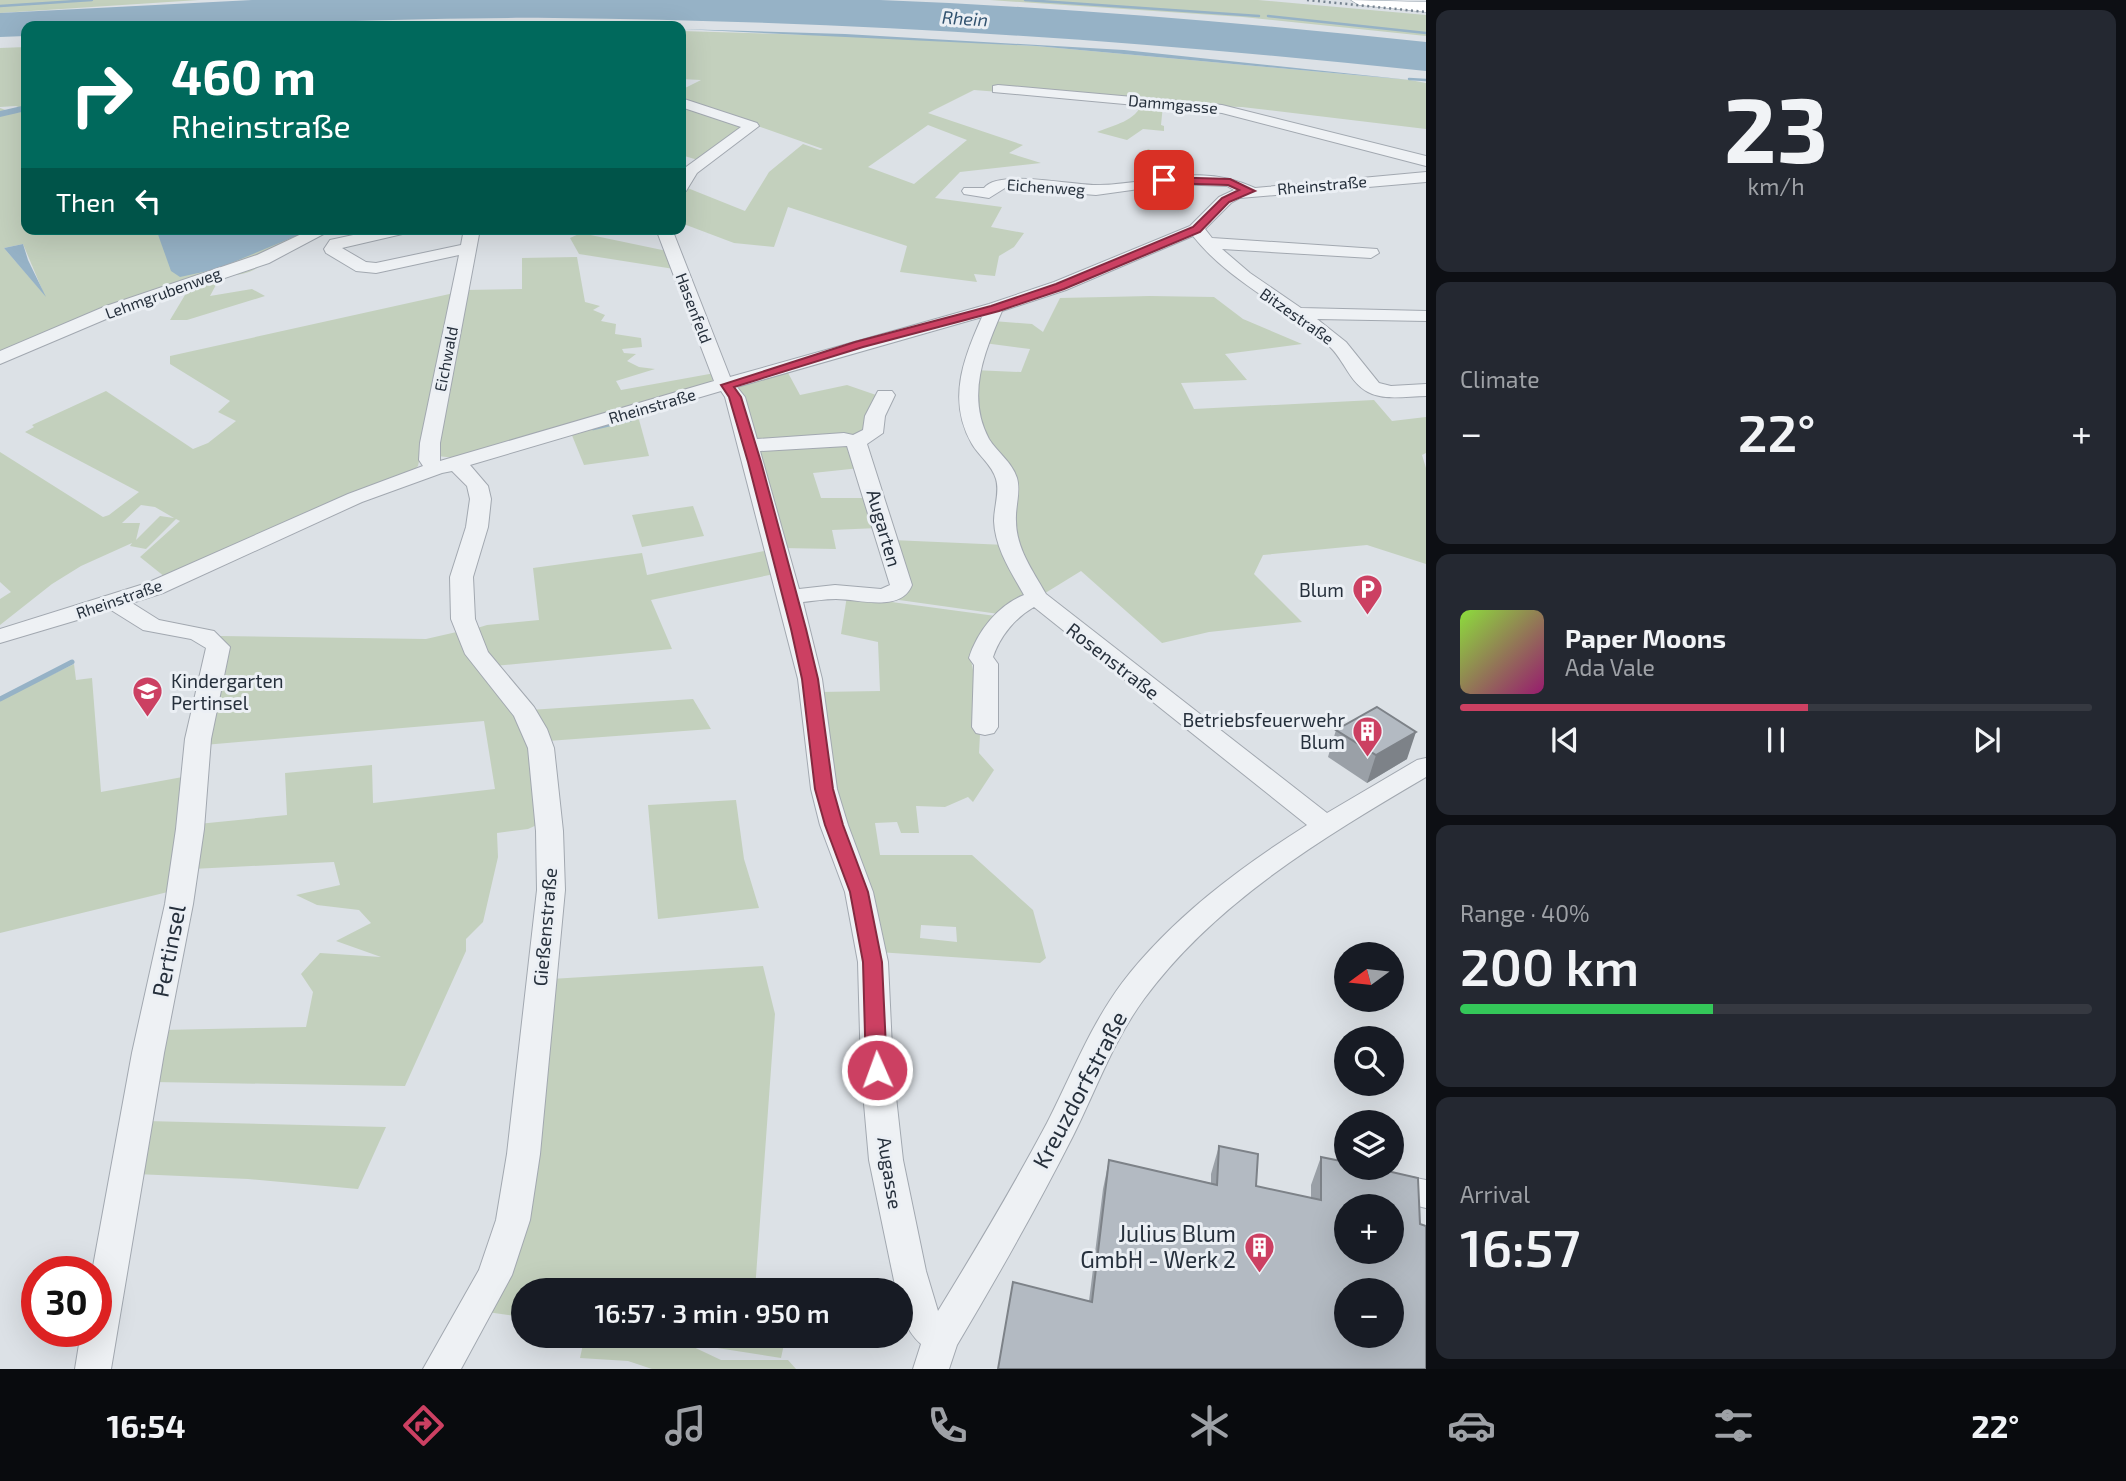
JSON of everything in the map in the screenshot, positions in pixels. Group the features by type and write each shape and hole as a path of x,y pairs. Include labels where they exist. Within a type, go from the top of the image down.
{"main road":[{"path":"1359,0 1426,7"}],"street":[{"name":"Dammgasse","path":"998,89 1222,108 1426,161"},
{"path":"686,104 752,127 691,170 686,178"},
{"name":"Rheinstraße","path":"0,636 155,588 355,498 445,466 995,308 1201,236 1225,200 1236,194 1426,177"},
{"name":"Eichenweg","path":"970,191 989,193 992,187 1004,183 1096,190 1175,180 1230,182 1250,191"},
{"name":"Lehmgrubenweg","path":"0,358 124,306 263,258 312,235"},
{"path":"377,235 335,244 332,249 362,267 376,268 468,248"},
{"name":"Eichwald","path":"445,466 429,460 430,443 471,235"},
{"name":"Hasenfeld","path":"666,235 721,379 727,385"},
{"path":"1201,236 1371,253"},
{"name":"Bitzestraße","path":"1201,236 1239,277 1299,313 1341,347 1371,386 1382,391 1426,390"},
{"name":"Rosenstraße","path":"995,308 972,360 967,380 966,402 979,437 1006,478 1005,525 1022,571 1037,598 1057,617 1324,825"},
{"path":"1299,313 1426,316"},
{"name":"Augasse","path":"727,385 735,397 750,446 810,679 824,789 834,825 859,892 873,962 877,1070 886,1160 908,1271 924,1324 941,1339"},
{"path":"750,446 844,439 856,442 873,433 876,416 885,395"},
{"name":"Augarten","path":"790,597 835,592 884,596 899,590 901,585 856,442"},
{"name":"Gießenstraße","path":"441,1369 486,1292 507,1243 519,1186 551,891 550,840 542,751 536,730 523,708 473,649 464,623 461,584 479,517 481,495 477,483 445,466"},
{"path":"985,727 986,664 981,658 982,650 994,630 1028,599 1037,598"},
{"name":"Pertinsel","path":"93,1369 148,1053 179,904 190,829 198,739 218,647 211,638 202,633 156,627 138,619 115,602"},
{"name":"Kreuzdorfstraße","path":"931,1369 941,1339 1059,1130 1105,1032 1146,975 1231,890 1324,825 1426,766"}],"green space":[{"path":"0,0 199,0 0,13"},
{"path":"990,0 1258,0 1426,15 1426,36 1243,17"},
{"path":"686,31 1036,46 1426,83 1426,129 1242,107 1163,105 1161,125 1164,126 1164,131 1143,129 1127,140 1097,132 1130,118 1142,103 974,90 928,113 1023,145 1009,153 1041,163 960,172 935,198 1002,207 991,227 1024,233 1014,247 999,256 995,276 974,274 977,282 900,272 907,246 788,207 774,247 734,243 686,225 686,187 745,211 769,172 803,144 823,149 686,101 686,88 701,80 686,79","holes":["928,125 967,140 914,184 868,167"]},
{"path":"21,47 21,108 0,107 0,48"},
{"path":"686,105 746,125 698,160 686,156"},
{"path":"0,108 14,113 21,112 21,235 158,235 163,246 291,239 255,269 235,275 209,274 202,279 217,283 210,296 252,289 265,296 187,320 170,320 185,295 199,287 186,286 0,356","holes":["23,244 44,294 4,248"]},
{"path":"1148,149 1181,162 1200,180 1164,178 1149,171 1143,155"},
{"path":"591,235 667,251 674,269 579,254 570,238"},
{"path":"577,257 585,302 600,306 593,310 605,315 601,321 616,324 615,334 641,338 642,347 622,349 624,353 636,354 627,361 639,367 655,369 616,381 621,390 715,373 717,383 456,458 437,456 464,290 522,289 522,258"},
{"path":"454,293 418,466 412,472 165,577 140,557 180,521 176,519 146,549 130,546 132,543 81,566 52,584 0,625 0,599 11,592 0,582 0,452 103,517 109,515 139,492 25,432 34,427 32,425 106,391 193,449 208,443 236,421 218,412 230,401 170,364 170,356","holes":["141,505 155,507 174,518 160,516 136,540 140,523 122,523"]},
{"path":"1214,297 1243,319 1302,344 1225,354 1247,380 1181,383 1194,409 1374,400 1392,421 1426,417 1426,453 1422,455 1426,468 1426,564 1367,545 1263,555 1254,574 1302,622 1209,632 1162,643 1081,571 1042,595 1014,540 1012,503 980,431 973,370 1021,372 1030,349 984,343 993,321 1032,324 1043,332 1060,298"},
{"path":"787,371 800,395 847,385 879,396 870,429 856,436 759,442 750,435 738,387"},
{"path":"638,416 649,456 584,465 571,433"},
{"path":"852,445 860,468 813,473 821,498 867,498 878,528 832,530 836,549 782,548 757,451"},
{"path":"693,506 704,536 642,547 632,515"},
{"path":"892,540 1006,545 1028,591 1006,615 892,599"},
{"path":"774,549 779,573 651,600 672,649 494,666 474,629 487,625 539,620 533,568 642,553 647,575"},
{"path":"847,596 1003,617 971,660 973,670 983,678 979,753 994,770 973,802 968,797 945,807 916,806 919,833 901,833 897,822 875,823 880,855 972,855 1033,910 1046,958 1040,963 878,952 836,816 819,692 880,691 878,642 841,634","holes":["921,925 956,927 957,942 920,938"]},
{"path":"461,631 529,727 539,824 528,829 497,833 498,857 483,922 466,939 466,951 405,1086 153,1082 162,1030 306,1027 313,992 301,974 320,953 381,957 336,941 371,923 359,910 317,905 296,895 340,885 334,862 192,869 198,824 287,815 285,773 372,765 373,803 495,789 484,721 204,745 219,636 426,639"},
{"path":"74,664 76,680 92,678 101,792 188,776 176,890 0,933 0,700"},
{"path":"693,699 711,729 548,741 530,710"},
{"path":"736,800 744,859 759,908 658,919 648,805"},
{"path":"763,966 775,1014 756,1278 511,1278 511,1315 487,1312 551,979"},
{"path":"146,1121 386,1127 358,1189 248,1179 136,1174"},
{"path":"582,1348 696,1348 721,1360 788,1360 796,1369 652,1369 628,1361 580,1358"},
{"path":"717,1348 783,1348 781,1358"}],"water":[{"name":"Rhein","path":"252,0 880,0 1085,11 1426,42 1426,71 1100,41 882,28 663,20 466,18 350,21 21,21 21,36 0,37 0,13"},
{"path":"686,29 845,34 1124,50 1410,80 1036,46"},
{"path":"158,235 299,235 217,269 180,277 171,271"},
{"path":"23,244 28,260 46,297 4,248"}],"building":[{"path":"1377,707 1416,732 1376,755 1336,730"},
{"name":"Julius Blum GmbH - Werk 2","path":"1219,1146 1258,1154 1256,1186 1321,1200 1321,1157 1334,1160 1334,1180 1404,1180 1404,1175 1418,1178 1420,1224 1426,1226 1426,1369 998,1369 1013,1282 1092,1302 1109,1160 1217,1185"}],"waterway":[{"path":"0,6 92,0"},
{"path":"1025,0 1259,16"},
{"path":"1268,16 1426,33"},
{"path":"1409,79 1426,80"},
{"path":"0,114 21,109"},
{"path":"593,428 631,419"},
{"path":"0,699 72,662"}],"railway":[{"path":"1307,0 1426,12"}],"place":[{"name":"Blum","path":"1367,617"},
{"name":"Kindergarten Pertinsel","path":"148,719"},
{"name":"Betriebsfeuerwehr Blum","path":"1368,758"},
{"name":"Julius Blum GmbH - Werk 2","path":"1259,1274"}],"route":[{"path":"877,1070 873,962 859,892 834,825 824,789 810,679 798,629 754,462 735,397 727,385 995,308 1060,286 1196,229 1225,200 1250,191 1230,182 1164,180"}]}
